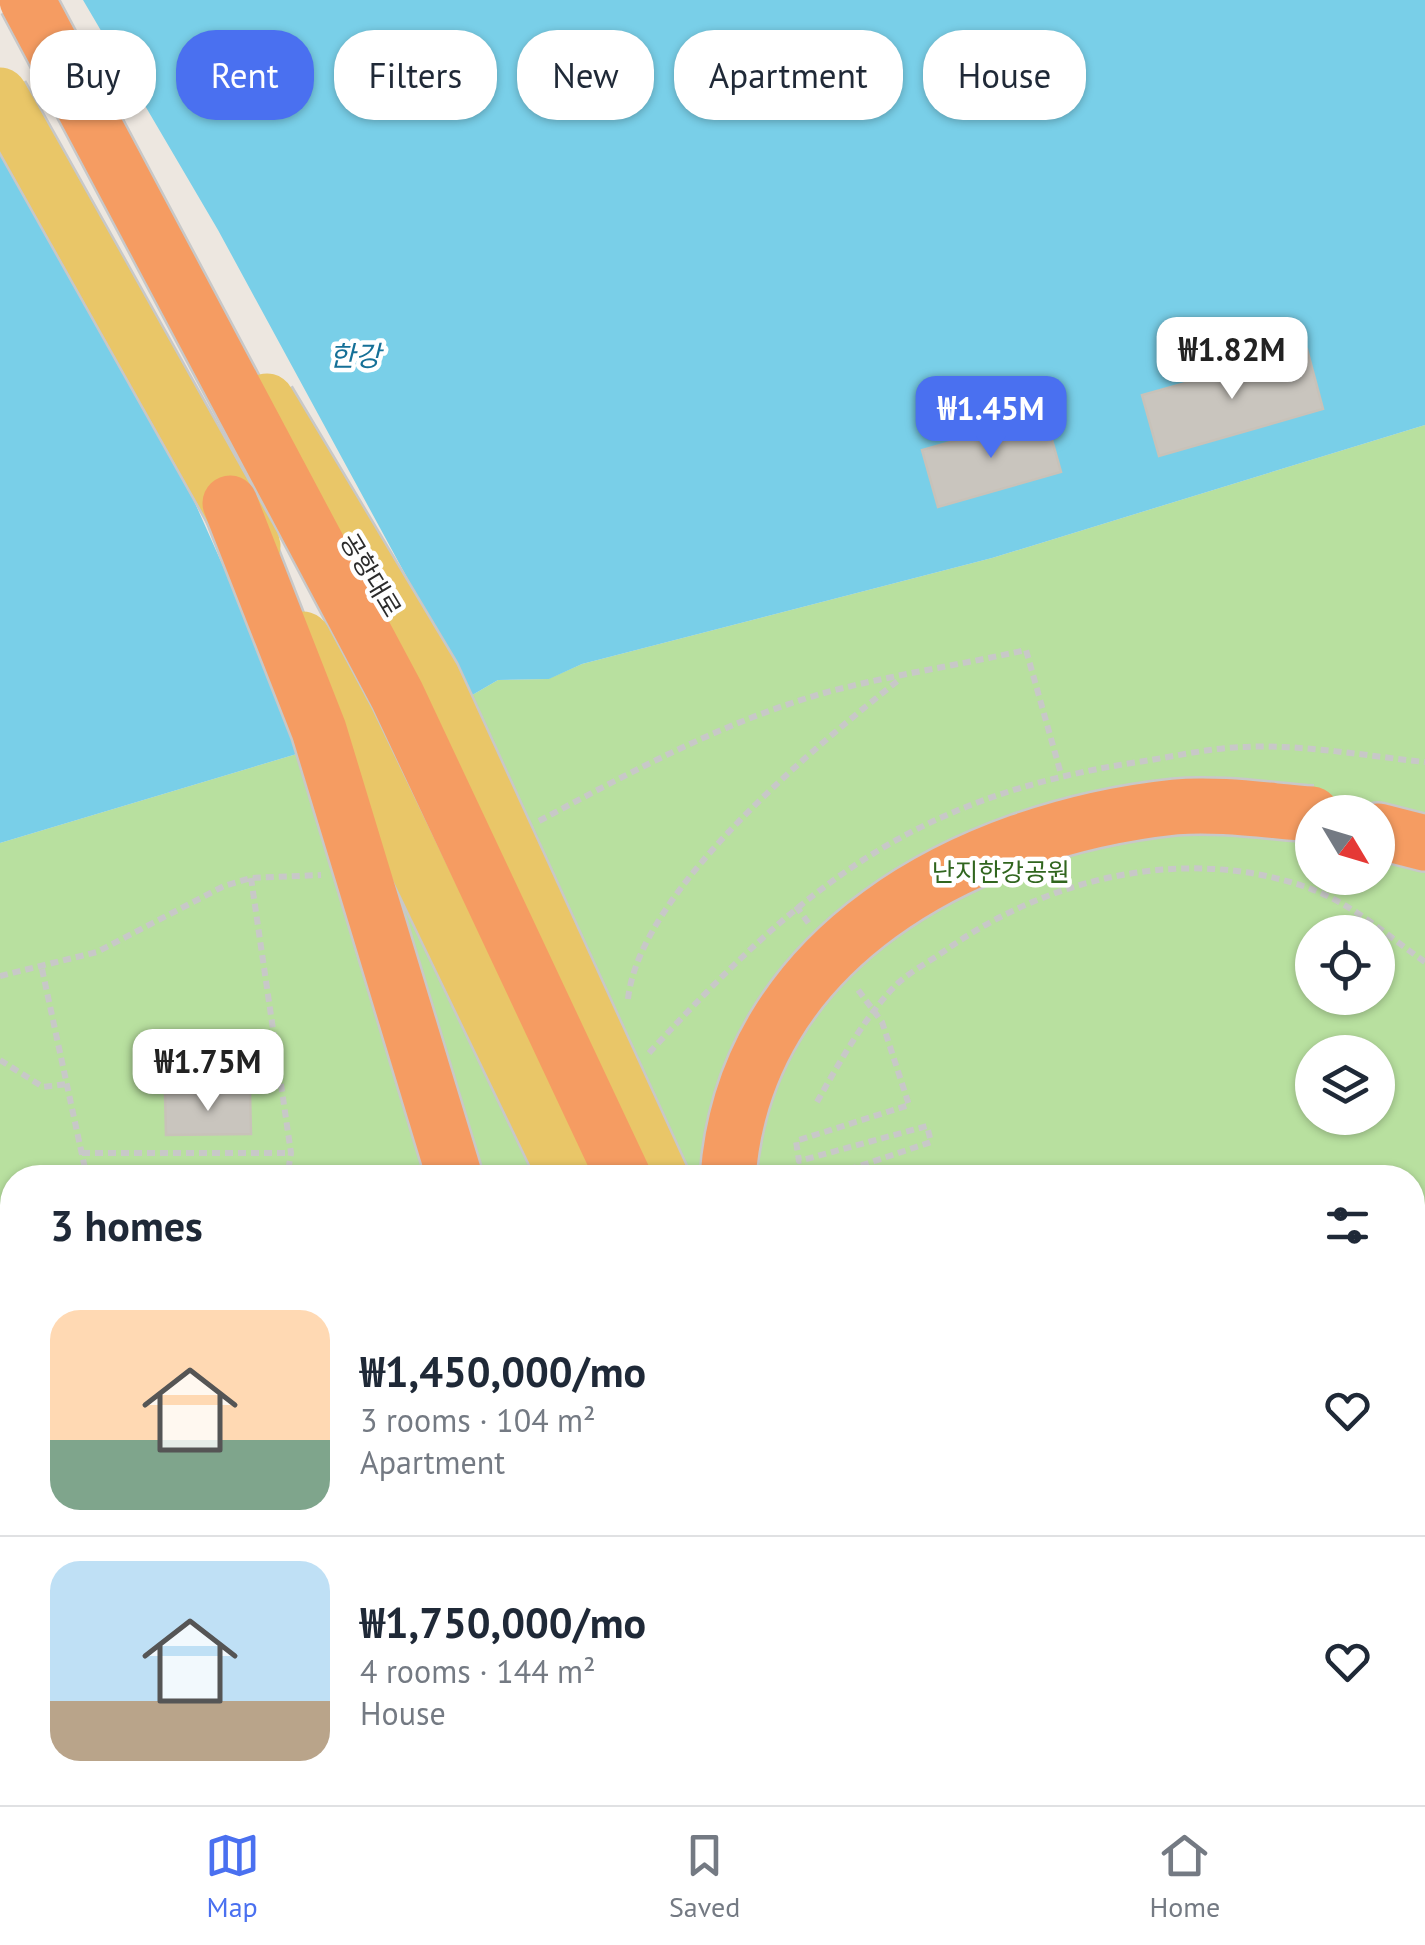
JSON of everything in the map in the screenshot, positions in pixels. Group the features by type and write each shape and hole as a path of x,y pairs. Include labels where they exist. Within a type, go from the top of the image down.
{"highway":[{"path":"28,0 396,695 618,1165"},
{"path":"230,503 319,730 451,1165"},
{"path":"729,1165 730,1140 747,1074 798,996 850,936 923,882 994,848 1140,812 1180,806 1295,813"},
{"path":"1395,835 1425,843"}],"main road":[{"name":"공항대로","path":"28,0 432,677 656,1165"},
{"path":"0,95 230,503 347,721 561,1165"}],"path":[{"path":"1026,650 1061,774"},
{"path":"627,1012 636,960 705,858 830,734 901,678"},
{"path":"817,1102 894,986 989,919 1066,889 1122,874 1221,867 1305,886 1356,909 1425,962"},
{"path":"251,878 292,1153 290,1165"},
{"path":"796,906 818,936"},
{"path":"42,969 84,1165"},
{"path":"852,982 882,1022 909,1105 796,1141 800,1161 927,1126 931,1142 863,1165"},
{"path":"0,1060 43,1087 67,1084"},
{"path":"82,1153 292,1153"}],"green space":[{"name":"난지한강공원","path":"1425,425 1425,1165 0,1165 0,843 450,708 498,680 548,679 582,664 992,558"}],"water":[{"name":"한강","path":"0,0 1425,0 1425,425 992,558 582,664 549,679 498,680 450,708 0,843"}],"pier":[{"path":"0,0 83,0 101,30 30,30 30,120 153,120 218,230 454,664 365,712 299,737 167,440 0,153"}],"building":[{"path":"1307,349 1323,409 1159,456 1142,395"},
{"path":"1045,415 1061,472 938,507 922,450"},
{"path":"250,1092 251,1134 166,1135 165,1094"}]}
